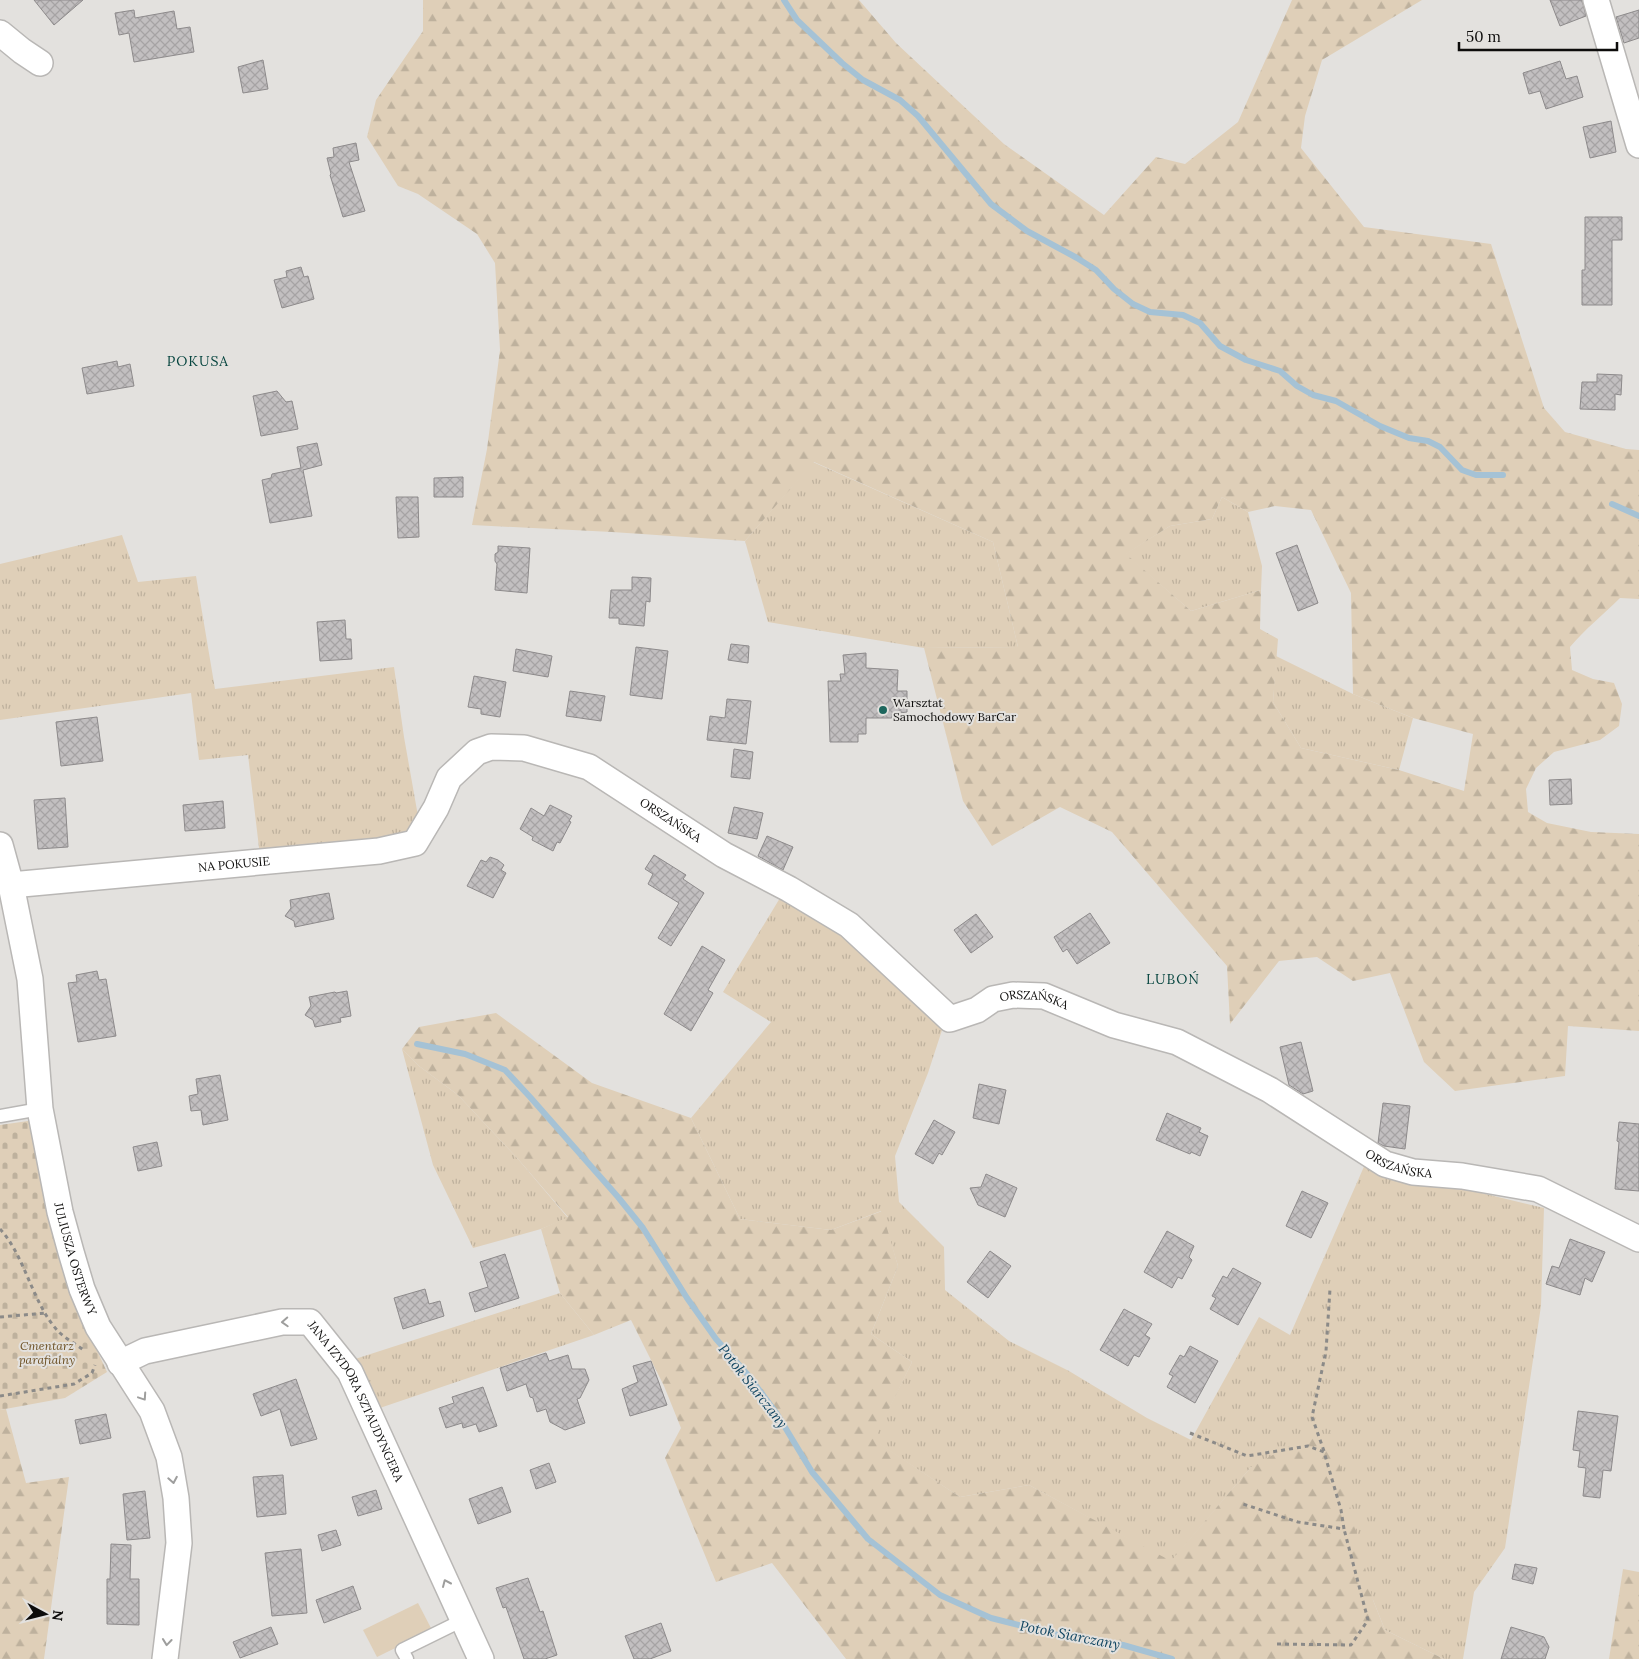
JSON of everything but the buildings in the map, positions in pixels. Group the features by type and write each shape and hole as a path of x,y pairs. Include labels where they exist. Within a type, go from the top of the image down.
{"street":[{"path":"1596,0 1639,145"},
{"path":"0,33 40,63"},
{"name":"ORSZAŃSKA","path":"436,808 449,778 478,752 491,747 524,748 589,767 724,856 789,889 849,925 950,1019 977,1010 993,999 1013,994 1044,996 1114,1025 1177,1042 1270,1090 1385,1164 1413,1172 1462,1176 1538,1189 1639,1239"},
{"name":"NA POKUSIE","path":"11,885 380,851 415,843 436,808"},
{"name":"JULIUSZA OSTERWY","path":"0,845 11,885 30,979 40,1110 60,1212 82,1289 98,1327 108,1364 152,1411 169,1457 176,1498 179,1543 166,1659"},
{"name":"JANA IZYDORA SZTAUDYNGERA","path":"108,1364 145,1350 282,1322 310,1322 350,1372 480,1659"}],"lane":[{"path":"0,1116 40,1110"},
{"path":"407,1659 402,1650 463,1620"}],"path":[{"path":"0,1228 7,1237 57,1330 89,1354"},
{"path":"1277,1644 1351,1645 1368,1620 1344,1529 1341,1510 1312,1417 1326,1350 1330,1289"},
{"path":"0,1317 46,1312"},
{"path":"0,1396 74,1384 108,1364"},
{"path":"1190,1433 1248,1456 1308,1446 1324,1452"},
{"path":"1240,1503 1298,1522 1344,1529"}],"green space":[{"path":"423,0 859,0 896,43 1004,144 1104,215 1156,157 1185,164 1238,122 1292,0 1422,0 1322,60 1305,116 1301,148 1364,227 1491,244 1544,408 1565,432 1626,449 1639,450 1639,599 1620,598 1570,647 1572,670 1593,679 1614,683 1622,704 1619,726 1600,740 1554,752 1536,768 1526,789 1528,812 1547,823 1591,832 1639,834 1639,1031 1568,1026 1565,1076 1455,1091 1424,1062 1390,973 1353,981 1317,957 1279,961 1230,1024 1227,966 1112,832 1060,807 992,846 963,801 924,648 1018,647 993,542 814,462 745,541 472,525 487,449 500,350 495,263 477,234 418,194 398,186 367,137 376,100 423,31","holes":["1222,497 1248,512 1275,506 1311,510 1351,593 1353,694 1413,718 1473,734 1464,791 1399,770 1301,748 1273,702 1278,639 1260,629 1261,590 1191,611 1126,554 1170,526 1212,519"]},
{"path":"813,462 993,542 1018,647 924,648 768,622 745,541"},
{"path":"1222,497 1248,512 1262,566 1261,590 1191,611 1125,554 1170,526 1212,519"},
{"path":"122,535 138,582 196,576 215,689 394,667 418,816 405,838 260,856 248,755 199,760 191,693 0,720 0,564"},
{"path":"1276,656 1353,694 1413,718 1399,770 1301,748 1273,702"},
{"path":"783,893 850,940 943,1027 928,1073 895,1156 899,1202 944,1247 945,1290 1009,1341 1069,1371 1147,1418 1191,1440 1259,1317 1290,1335 1366,1162 1415,1177 1544,1208 1541,1306 1505,1548 1474,1592 1463,1659 1444,1659 1385,1630 1373,1600 1251,1467 1171,1562 1029,1485 960,1497 873,1440 912,1362 871,1334 898,1266 881,1211 831,1230 740,1219 691,1118 771,1022 723,992"},
{"path":"496,1013 592,1083 691,1118 740,1219 831,1230 882,1211 898,1266 871,1334 912,1362 874,1440 960,1497 1029,1485 1171,1561 1251,1467 1302,1439 1332,1433 1373,1600 1385,1630 1444,1659 846,1659 772,1563 716,1582 665,1458 681,1428 664,1386 631,1320 594,1335 560,1293 541,1229 568,1217 518,1159 458,1095 419,1066 402,1049 419,1027"},
{"path":"402,1049 419,1066 458,1095 518,1159 568,1218 541,1229 473,1248 433,1165"},
{"name":"Cmentarz parafialny","path":"35,1120 75,1303 107,1372 65,1398 0,1410 0,1125"},
{"path":"560,1293 594,1335 374,1410 352,1360"},
{"path":"6,1409 26,1483 69,1477 44,1659 0,1659 0,1410"},
{"path":"1623,1569 1639,1572 1639,1659 1609,1659"},
{"path":"418,1603 432,1630 377,1657 363,1630"}],"waterway":[{"path":"784,0 797,20 842,63 863,80 900,100 918,116 991,204 1027,231 1096,270 1114,289 1133,304 1150,312 1183,315 1200,323 1220,346 1246,360 1280,371 1297,386 1313,395 1336,401 1380,426 1409,438 1428,441 1440,447 1462,470 1476,475 1503,475"},
{"path":"1612,504 1639,516"},
{"name":"Potok Siarczany","path":"417,1044 465,1054 505,1070 530,1097 643,1228 687,1298 716,1339 748,1375 777,1414 812,1472 868,1539 940,1595 991,1618 1070,1638 1123,1645 1172,1659"}],"place":[{"name":"Warsztat Samochodowy BarCar","path":"883,710"}],"district":[{"name":"POKUSA","path":"198,361"},
{"name":"LUBOŃ","path":"1173,979"}]}
